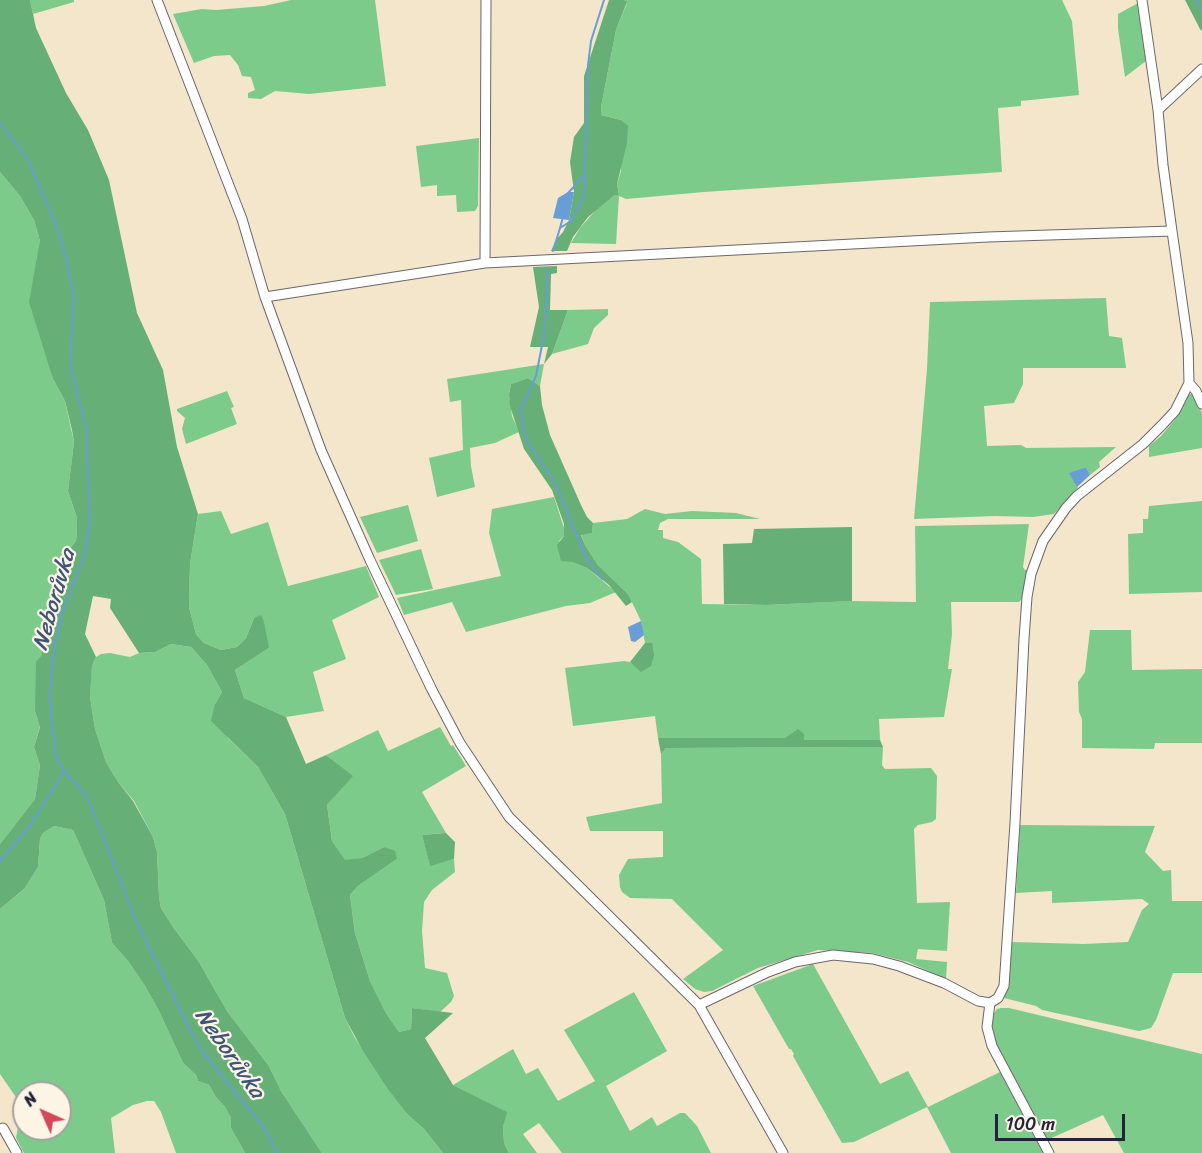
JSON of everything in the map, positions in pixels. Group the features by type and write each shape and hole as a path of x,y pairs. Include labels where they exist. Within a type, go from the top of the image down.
{"street":[{"path":"157,0 242,219 265,297 321,450 370,560 460,743 509,817 699,1005 783,1153"},
{"path":"485,263 486,0"},
{"path":"699,1005 768,972 795,962 833,955 873,959 899,966 944,983 978,1001 990,1003 998,998 1004,986 1027,597 1034,566 1043,541 1066,508 1077,496 1143,444 1162,425 1175,411 1189,383 1188,343 1162,165 1158,110 1142,0"},
{"path":"1158,110 1202,69"},
{"path":"265,297 485,263 988,237 1172,231"},
{"path":"1189,383 1202,404"},
{"path":"990,1003 987,1027 992,1046 1049,1153"},
{"path":"3,1128 17,1153"}],"green space":[{"path":"0,0 30,0 36,28 66,93 88,130 109,180 137,313 163,370 177,447 198,514 190,564 189,607 196,634 204,643 221,650 237,647 246,638 254,618 261,615 269,648 235,670 244,698 286,717 306,764 326,755 353,776 327,805 332,841 345,860 362,858 384,847 395,851 397,859 358,886 350,895 355,933 370,981 386,1013 399,1032 411,1029 412,1008 453,1013 425,1038 453,1085 507,1112 503,1127 504,1143 509,1153 443,1153 424,1129 407,1114 388,1089 345,1018 285,814 258,767 211,721 215,704 222,692 207,665 191,647 171,644 155,652 139,653 110,608 111,599 93,596 85,634 96,657 92,666 90,697 95,729 106,762 133,801 153,837 157,852 161,908 199,962 227,1011 269,1066 281,1091 322,1153 245,1153 231,1128 231,1118 225,1107 209,1085 198,1081 196,1075 183,1063 145,986 112,943 104,900 73,830 54,826 43,833 40,839 38,867 25,888 0,909 0,844 35,799 40,765 34,747 40,727 35,711 36,662 42,655 42,631 67,552 76,541 77,518 68,491 74,442 72,430 65,401 53,379 29,302 40,241 34,220 20,196 0,172"},
{"path":"30,0 74,0 74,2 33,14"},
{"path":"291,0 375,0 386,86 309,94 275,91 261,99 248,98 248,93 255,90 251,77 242,76 238,65 230,55 214,56 194,63 173,14 202,9 264,6"},
{"path":"609,0 627,2 616,30 601,107 601,115 621,120 628,126 627,143 617,184 619,195 615,195 588,217 573,237 567,251 551,251 569,220 574,192 570,162 574,137 584,123 584,76"},
{"path":"624,0 1062,0 1072,21 1079,95 1021,101 1021,106 998,108 1002,172 626,199 619,196 616,244 571,243 595,211 615,195 619,195 617,184 621,171 621,120 601,115 601,107 616,30 627,3"},
{"path":"1185,0 1202,0 1202,31 1200,29"},
{"path":"1138,3 1146,61 1125,77 1118,14"},
{"path":"479,138 478,206 475,211 457,212 456,195 437,196 437,185 421,187 416,146"},
{"path":"0,172 20,196 34,220 40,241 39,255 47,354 53,379 65,401 74,442 68,491 77,518 77,529 76,541 67,552 42,631 42,655 35,711 40,726 34,747 40,765 35,799 0,844"},
{"path":"557,266 557,273 551,274 550,310 568,310 552,354 544,364 548,347 530,347 539,307 533,267"},
{"path":"1106,298 1109,336 1122,338 1126,368 1023,368 1023,384 1014,403 984,406 987,446 1116,447 1099,462 1100,467 1090,475 1086,467 1070,473 1078,488 1054,514 1033,517 914,519 927,369 930,302"},
{"path":"608,309 608,315 594,328 588,344 552,354 568,310"},
{"path":"544,364 540,386 528,378 511,384 509,394 512,416 519,432 495,443 470,448 475,487 437,497 429,458 463,450 461,400 450,402 447,379"},
{"path":"528,378 540,386 542,405 550,435 581,505 593,523 592,533 581,535 585,545 598,565 628,594 632,602 626,606 609,585 587,568 572,562 561,561 557,545 564,536 564,524 552,490 524,449 510,406 511,384"},
{"path":"227,391 234,407 231,408 237,424 186,444 182,429 185,418 177,409"},
{"path":"1188,394 1193,394 1202,413 1202,448 1149,457 1149,446 1176,418"},
{"path":"554,497 565,531 559,541 572,562 587,568 616,592 590,603 566,606 466,632 452,602 404,615 397,598 501,576 489,533 492,509"},
{"path":"1202,501 1202,592 1129,594 1128,534 1143,533 1143,519 1148,519 1149,506"},
{"path":"408,505 418,541 377,553 360,517"},
{"path":"645,509 665,514 692,511 736,513 760,519 668,519 660,523 658,530 663,530 663,538 678,542 701,559 702,604 916,602 915,526 1029,524 1023,567 1029,570 1023,598 1019,602 951,602 952,634 948,669 952,669 944,717 879,719 880,740 804,740 791,736 785,738 658,738 655,716 573,726 565,668 624,661 630,662 641,671 652,644 645,643 641,621 628,594 598,565 581,534 592,533 593,523 627,519"},
{"path":"221,511 231,534 268,522 288,586 366,566 379,597 332,620 346,659 313,672 324,711 286,717 244,698 235,670 269,648 254,618 246,638 237,647 221,650 204,643 196,634 189,607 190,564 198,514"},
{"path":"852,527 852,601 766,605 724,604 723,544 752,543 754,529"},
{"path":"421,549 433,589 396,595 379,560"},
{"path":"1090,630 1131,630 1132,670 1202,669 1202,743 1155,743 1154,749 1082,748 1078,682 1085,672"},
{"path":"645,643 652,643 654,655 651,666 641,672 630,662"},
{"path":"171,644 191,647 207,665 222,692 215,704 228,738 258,767 285,814 345,1018 355,1038 407,1114 424,1129 443,1153 322,1153 281,1091 269,1066 227,1011 199,962 161,908 157,852 153,837 134,801 118,782 106,762 95,729 90,697 92,666 96,657 110,653 130,657 139,653 155,652"},
{"path":"440,727 466,766 422,792 446,833 422,835 430,865 454,859 455,872 432,890 424,902 422,931 425,968 447,973 454,996 440,1012 412,1008 411,1029 399,1032 386,1013 370,981 355,933 350,895 358,886 397,859 384,847 362,858 345,861 332,841 327,805 352,776 326,755 378,730 388,751"},
{"path":"798,729 804,734 804,740 880,740 883,747 666,748 661,754 658,738 785,738"},
{"path":"883,747 882,765 885,769 931,768 937,776 936,819 918,825 914,829 917,903 950,902 947,951 918,949 916,959 947,962 946,979 908,962 872,953 818,950 758,968 712,991 704,992 695,989 683,979 723,950 672,899 630,898 622,892 620,887 619,875 628,859 663,857 663,831 590,831 586,817 662,803 661,754 666,748"},
{"path":"1020,825 1155,826 1145,852 1163,871 1171,870 1172,901 1202,901 1202,973 1173,973 1151,1028 1139,1031 1042,1010 1036,1006 1004,998 1008,986 1012,942 1083,944 1128,942 1142,910 1149,904 1142,899 1052,903 1052,891 1016,893"},
{"path":"54,826 73,830 104,900 112,943 145,986 183,1063 196,1075 198,1081 209,1085 225,1107 231,1118 231,1128 245,1153 176,1153 161,1112 154,1101 147,1101 133,1105 111,1118 115,1153 24,1153 18,1141 72,1141 72,1081 12,1081 12,1091 0,1074 0,909 25,888 38,867 40,839 43,833"},
{"path":"446,833 455,842 454,859 430,866 422,835"},
{"path":"813,964 880,1084 908,1071 928,1107 1000,1072 1043,1153 951,1153 927,1107 854,1142 842,1143 793,1056 794,1054 753,986"},
{"path":"634,992 667,1051 606,1086 630,1131 652,1117 657,1126 680,1113 685,1113 697,1126 711,1153 562,1153 539,1123 523,1134 537,1153 509,1153 504,1143 503,1127 506,1112 453,1085 513,1049 526,1074 538,1068 558,1101 595,1081 564,1030"},
{"path":"1001,1008 1202,1054 1202,1153 1124,1153 1103,1115 1047,1140 992,1039 994,1013"}],"water":[{"path":"568,192 574,192 569,220 553,218 558,198"},
{"path":"1086,467 1090,475 1077,487 1069,473"},
{"path":"641,621 644,635 635,642 631,641 628,627"}],"waterway":[{"path":"553,251 560,228 571,221 584,196 588,65 591,41 604,0"},
{"path":"1196,0 1202,10"},
{"name":"Neborůvka","path":"0,122 29,162 60,235 74,296 70,366 86,427 90,522 84,556 61,617 54,650 49,699 56,756 64,771 87,796 136,921 193,1036 205,1055 264,1128 277,1153"},
{"path":"568,193 584,176"},
{"path":"560,228 563,217"},
{"path":"548,269 544,335 536,376 520,412 526,440 555,483 586,558 602,579"},
{"path":"0,861 32,823 64,771"}]}
